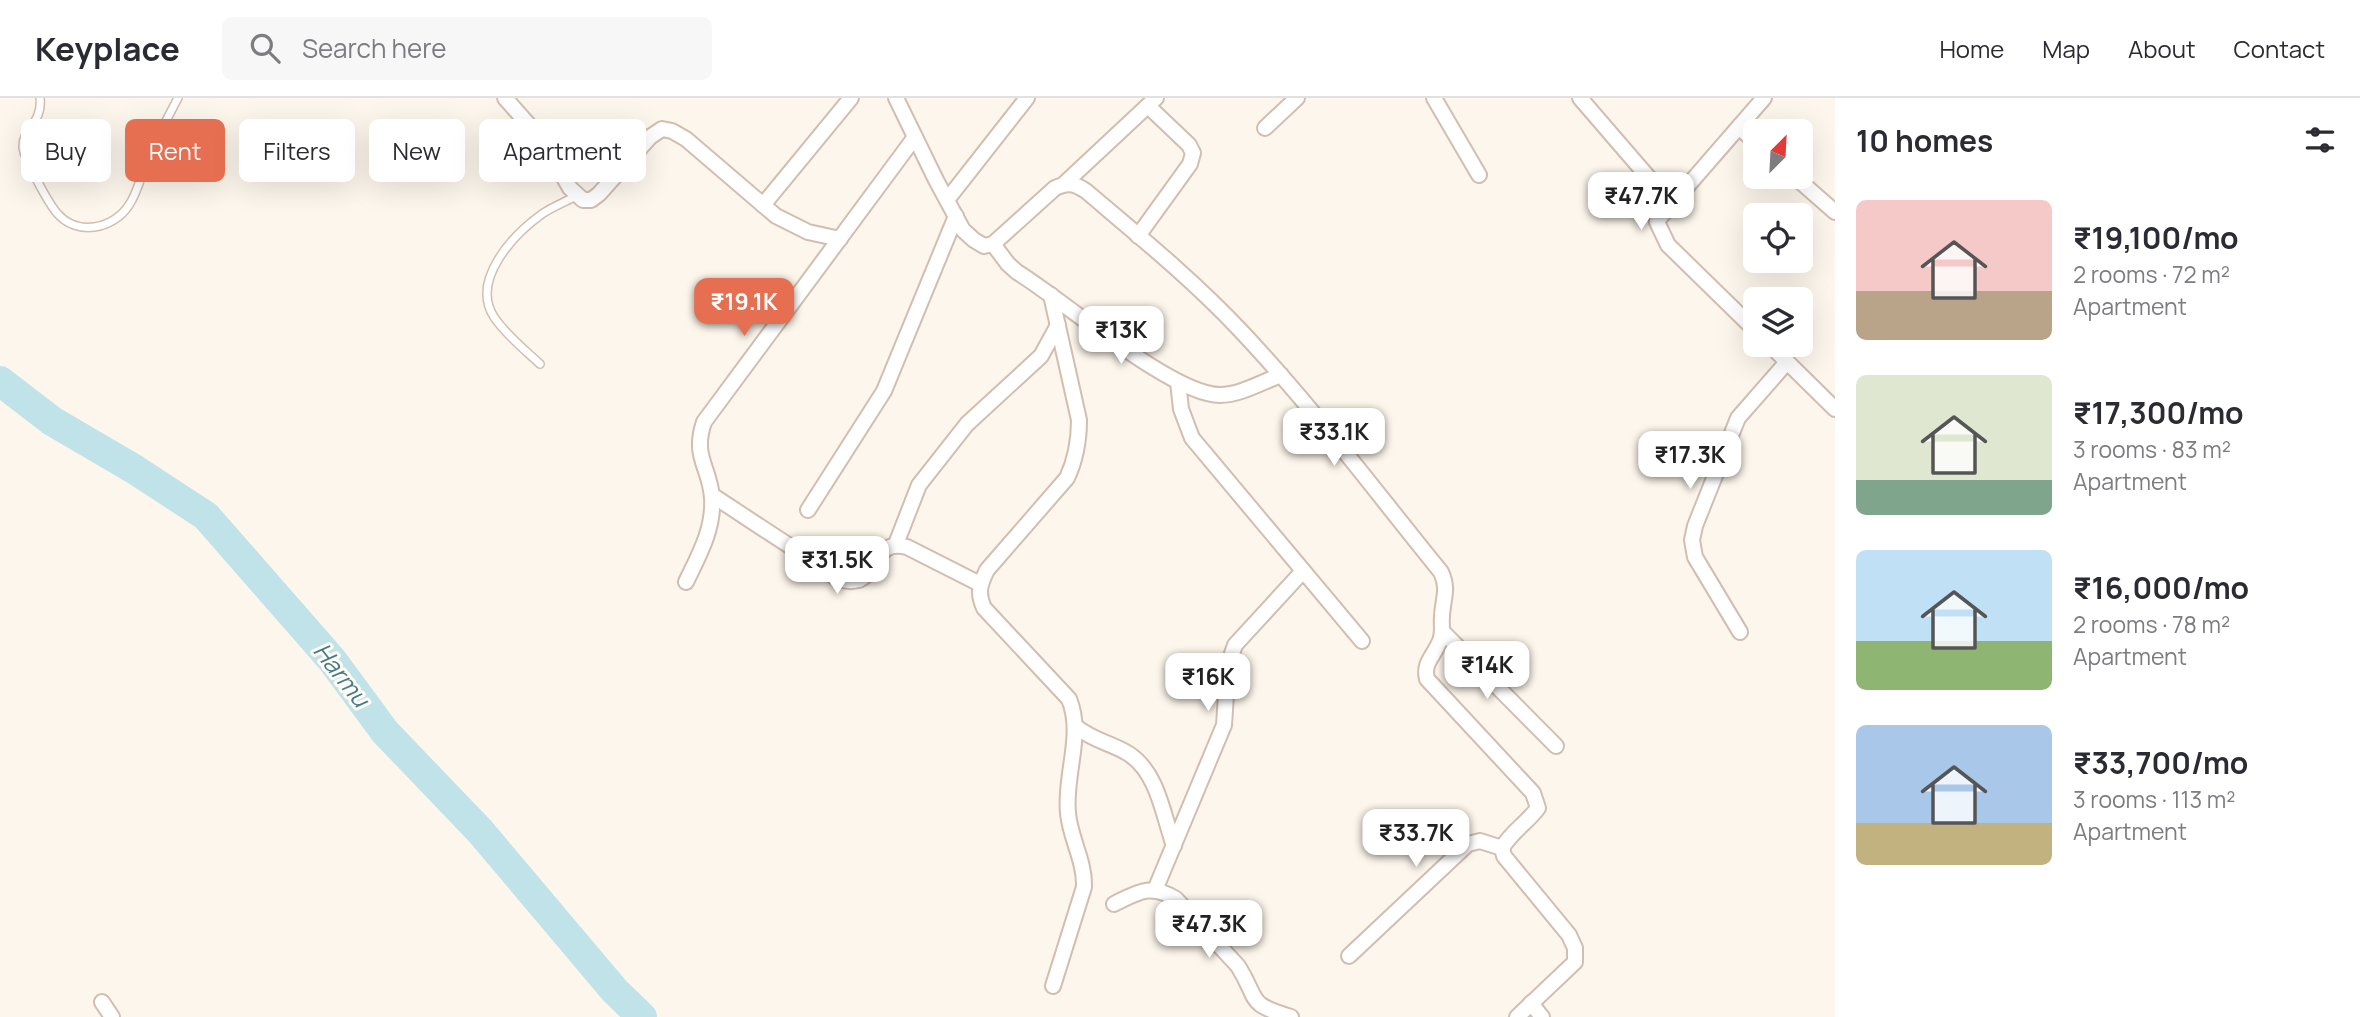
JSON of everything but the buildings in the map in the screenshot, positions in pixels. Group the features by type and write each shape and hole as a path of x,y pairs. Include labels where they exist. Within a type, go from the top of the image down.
{"street":[{"path":"505,98 543,141 576,196 583,201 591,201 599,194 650,137 662,129 687,139 776,216 808,232 840,239"},
{"path":"763,205 851,98"},
{"path":"896,98 963,230 984,246 993,244 1055,188 1065,183 1152,102 1193,153 1190,164 1138,236"},
{"path":"947,200 1027,98"},
{"path":"1265,128 1297,98"},
{"path":"1434,98 1479,175"},
{"path":"1580,98 1655,185 1660,195 1657,222 1668,244 1743,318"},
{"path":"1657,222 1764,98"},
{"path":"1739,127 1743,131"},
{"path":"686,582 707,539 711,519 712,495 700,457 699,438 704,422 915,137"},
{"path":"1065,183 1076,184 1086,191 1217,307 1281,375 1441,572 1447,592 1442,616 1443,632 1439,644 1427,662 1427,679 1533,793 1538,808 1507,838 1502,848 1504,856 1569,935 1575,948 1575,962 1517,1017"},
{"path":"1809,189 1835,212"},
{"path":"808,510 884,391 956,216"},
{"path":"993,244 1007,264 1178,382 1201,392 1228,394 1281,375"},
{"path":"1051,295 1079,419 1079,437 1073,465 1067,478 987,569 980,584 979,598 985,608 1069,699 1074,712 1067,810 1084,876 1084,887 1052,986"},
{"path":"896,544 919,485 967,424 1041,356 1058,325"},
{"path":"1782,357 1835,409"},
{"path":"1740,632 1695,557 1692,540 1695,526 1738,418 1787,362"},
{"path":"1178,382 1181,409 1192,438 1362,641"},
{"path":"712,495 848,582 858,581 888,546 896,544 908,547 980,584"},
{"path":"1155,890 1224,725 1231,652 1303,571"},
{"path":"1443,632 1556,746"},
{"path":"1075,726 1090,738 1128,754 1148,772 1174,846"},
{"path":"1349,956 1468,844 1480,841 1502,848"},
{"path":"1114,904 1140,891 1165,892 1176,899 1238,965 1251,995 1258,1004 1291,1017"},
{"path":"102,1002 113,1017"},
{"path":"1531,1003 1542,1017"}],"lane":[{"path":"40,98 39,114 24,138 26,157 53,208 64,221 87,229 109,223 129,205 157,137 177,98"},
{"path":"540,365 494,317 487,299 489,278 499,259 527,225 576,196"}],"waterway":[{"name":"Harmu","path":"0,381 52,421 134,469 206,516 332,660 385,732 480,831 615,991 642,1017"}]}
